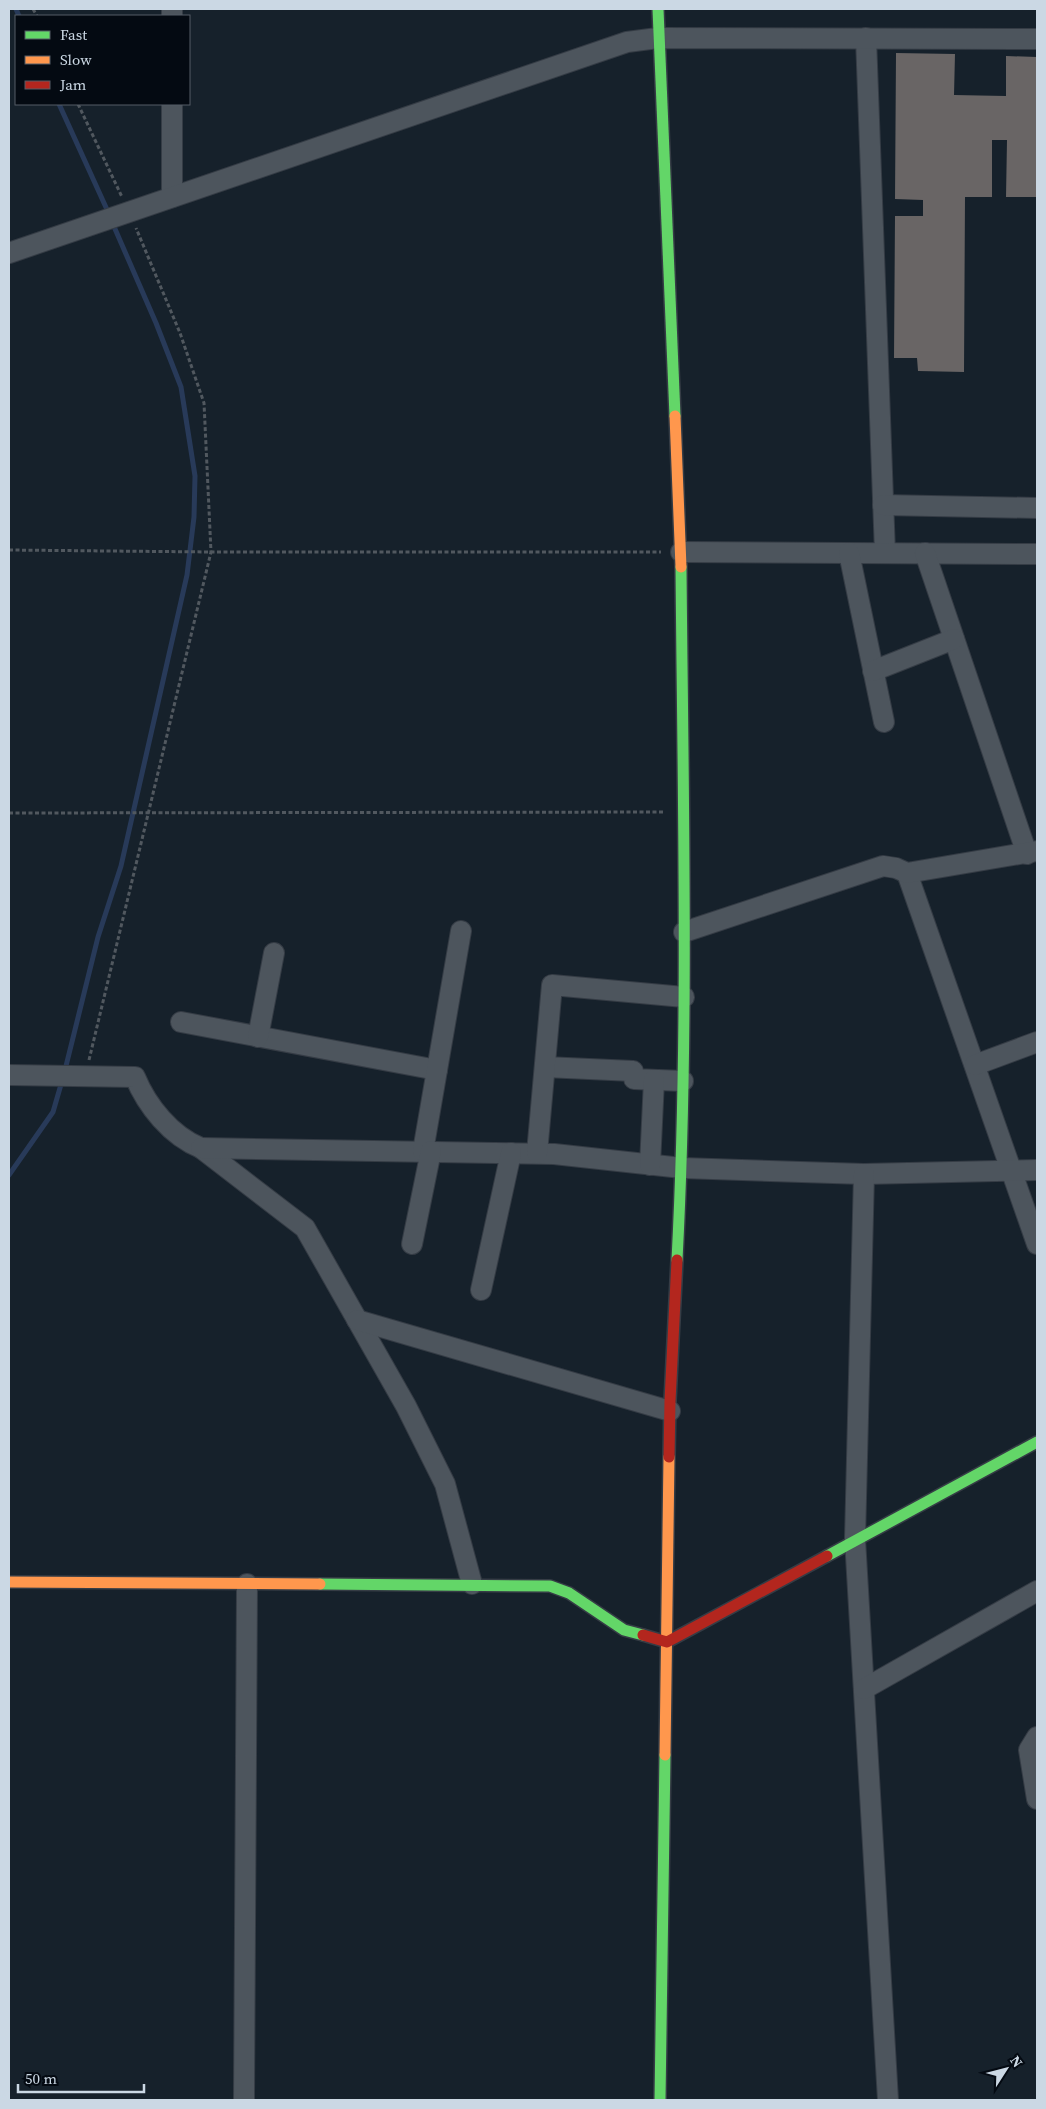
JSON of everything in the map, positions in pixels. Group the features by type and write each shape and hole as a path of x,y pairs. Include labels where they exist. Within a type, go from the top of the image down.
{"street":[{"path":"658,9 681,552 684,932 682,1168 670,1411 660,2100"},
{"path":"9,253 627,42 658,38 1037,39"},
{"path":"866,38 885,553"},
{"path":"172,105 172,197"},
{"path":"883,505 1037,508"},
{"path":"681,552 1037,554"},
{"path":"850,553 884,722"},
{"path":"684,932 883,866 896,868 907,873 1032,852 925,554"},
{"path":"873,671 954,639"},
{"path":"907,873 1037,1244"},
{"path":"412,1244 427,1151 437,1070 461,931"},
{"path":"258,1037 274,952"},
{"path":"537,1153 552,985 684,997"},
{"path":"181,1022 437,1070"},
{"path":"975,1065 1037,1042"},
{"path":"545,1067 633,1071 634,1080 683,1081"},
{"path":"9,1075 135,1077 142,1092 168,1126 189,1143 201,1148 305,1228 406,1406 445,1484 472,1584"},
{"path":"650,1165 654,1080"},
{"path":"201,1148 537,1153 682,1168 864,1174 1037,1170"},
{"path":"481,1290 511,1153"},
{"path":"864,1174 855,1539 888,2100"},
{"path":"357,1320 670,1411"},
{"path":"9,1582 550,1586 569,1593 624,1630 667,1642 1037,1442"},
{"path":"244,2100 246,1584"},
{"path":"864,1688 1037,1591"},
{"path":"1037,1737 1028,1750 1037,1799"}],"path":[{"path":"78,105 129,211 180,333 204,404 211,552 85,1075"},
{"path":"9,550 681,552"},
{"path":"9,813 683,812"}],"building":[{"path":"896,53 955,54 954,95 1006,96 1006,56 1037,57 1037,197 1006,197 1007,140 992,140 992,197 965,197 964,372 918,371 917,358 894,358 895,216 923,216 923,200 895,199"}],"waterway":[{"path":"16,9 19,15"},
{"path":"59,105 109,214"},
{"path":"65,1070 98,937 121,866 187,575 194,517 195,476 181,387 156,323 112,222"},
{"path":"9,1175 53,1112 62,1081"}],"traffic: fast":[{"path":"658,9 675,416"},
{"path":"677,1260 681,1174 684,1001 681,567"},
{"path":"827,1556 1037,1442"},
{"path":"320,1584 550,1586 569,1593 624,1630 643,1635"},
{"path":"660,2100 665,1755"}],"traffic: slow":[{"path":"675,416 681,567"},
{"path":"665,1755 669,1457"},
{"path":"9,1582 320,1584"}],"traffic: jam":[{"path":"669,1457 677,1260"},
{"path":"643,1635 667,1642 827,1556"}]}
